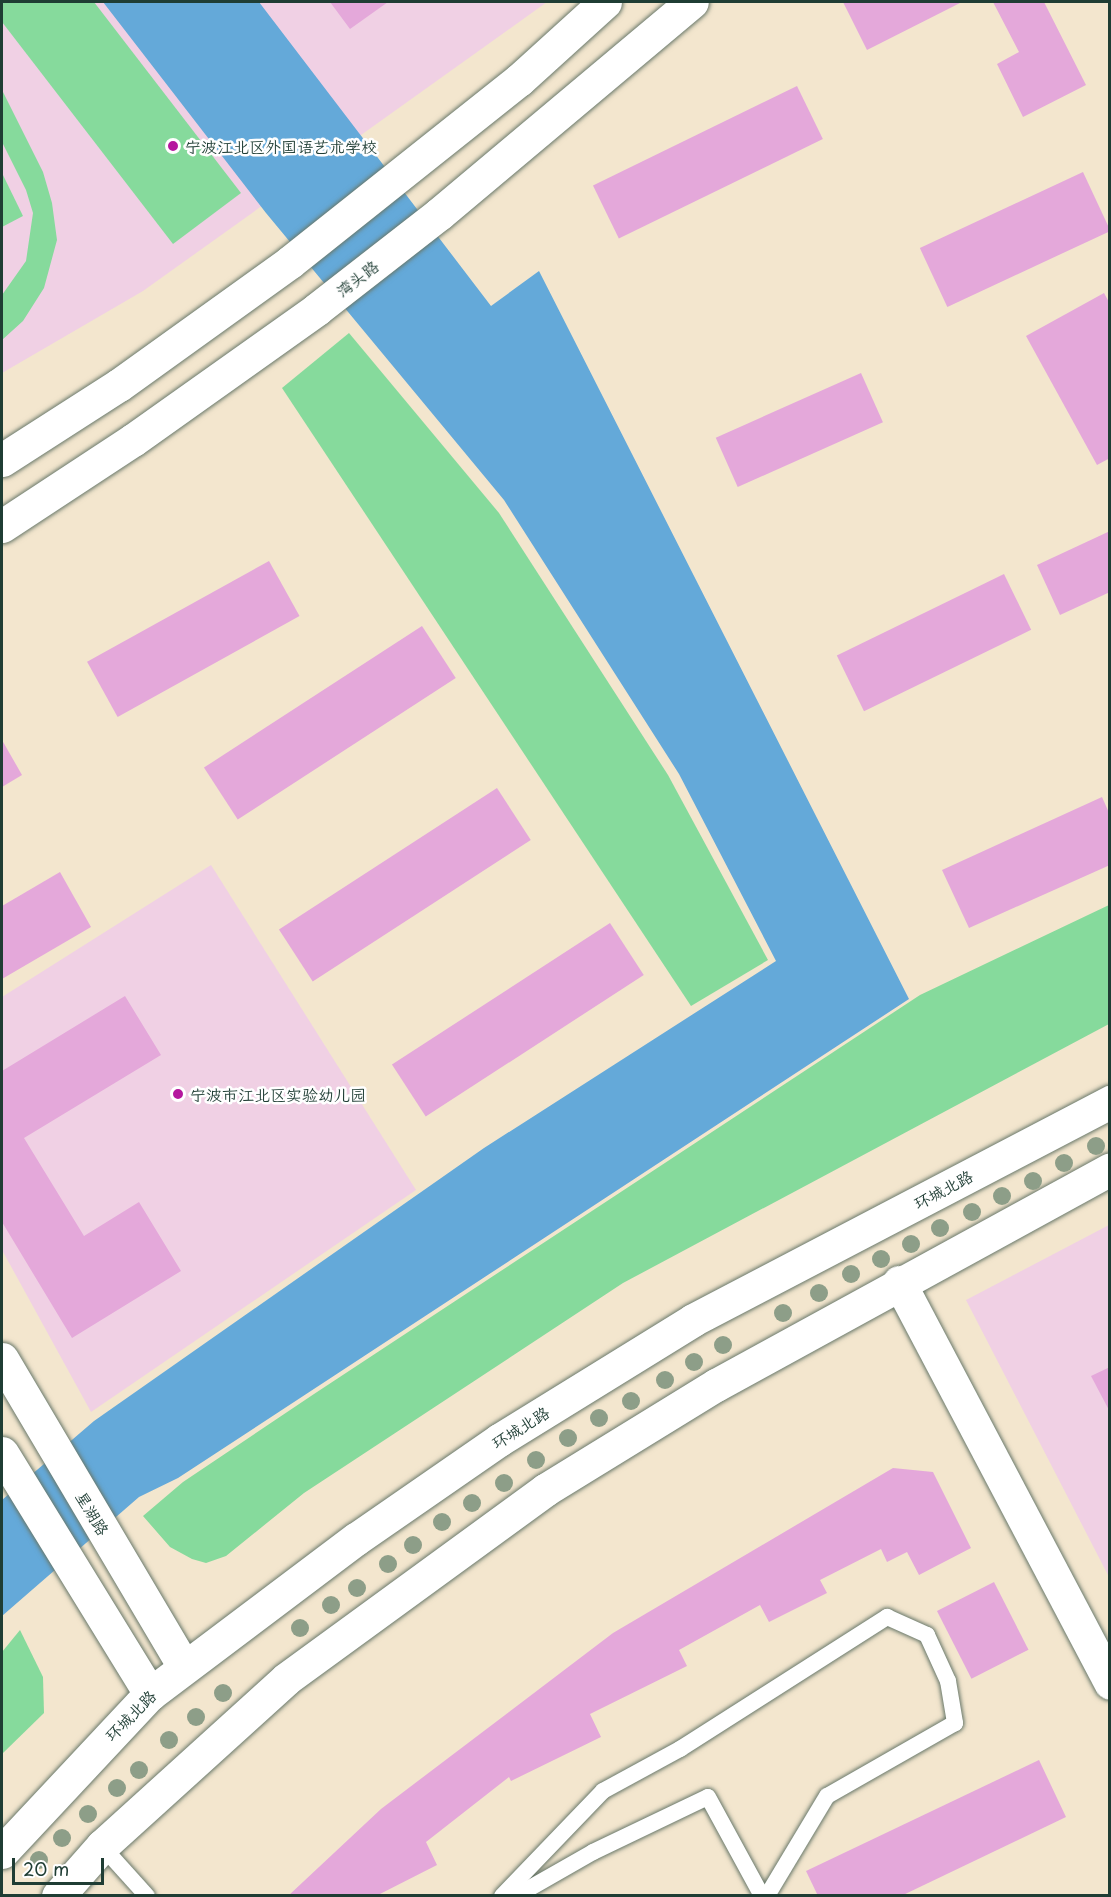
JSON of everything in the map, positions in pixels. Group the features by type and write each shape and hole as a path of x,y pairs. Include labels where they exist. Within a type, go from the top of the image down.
{"main road":[{"path":"2,460 119,385 290,262 519,80 605,2"},
{"name":"湾头路","path":"2,526 134,440 317,309 439,214 692,2"},
{"name":"环城北路","path":"2,1852 150,1694 356,1539 499,1440 683,1327 1110,1102"},
{"path":"58,1896 102,1845 286,1678 545,1490 716,1385 899,1282 1110,1169"},
{"path":"899,1282 1110,1683"},
{"name":"星湖路","path":"2,1359 184,1667"},
{"path":"2,1453 150,1694"}],"lane":[{"path":"502,1896 603,1791 680,1749 887,1617 927,1635 948,1682 956,1723 827,1796 767,1896"},
{"path":"516,1896 614,1842 708,1797 762,1896"},
{"path":"102,1845 147,1896"}],"shaded area":[{"name":"宁波江北区外国语艺术学校","path":"2,2 547,2 143,291 2,373"},
{"name":"宁波市江北区实验幼儿园","path":"211,865 416,1190 91,1412 2,1250 2,997"},
{"path":"1109,1225 1109,1577 966,1300"}],"green space":[{"path":"2,2 94,2 241,193 173,244 2,22"},
{"path":"2,90 43,172 52,203 57,240 44,288 23,321 2,340 2,295 26,261 33,213 26,190 2,142"},
{"path":"2,173 23,216 2,227"},
{"path":"349,333 499,513 668,775 768,960 691,1006 282,388"},
{"path":"1109,905 1109,1024 623,1283 304,1493 226,1556 206,1563 192,1559 170,1547 143,1516 183,1482 314,1394 920,995"},
{"path":"20,1630 43,1677 44,1713 2,1754 2,1652"}],"water":[{"path":"103,2 259,2 491,306 539,271 909,999 178,1478 139,1497 2,1616 2,1500 94,1421 484,1148 776,961 679,774 504,500 266,213"}],"building":[{"path":"330,2 388,2 350,29"},
{"path":"843,2 962,2 867,50"},
{"path":"993,2 1044,2 1086,85 1023,117 997,64 1019,52"},
{"path":"797,86 823,139 619,239 593,186"},
{"path":"1083,172 1110,231 947,307 920,248"},
{"path":"1104,293 1110,304 1110,458 1097,465 1026,336"},
{"path":"861,373 883,422 738,487 716,438"},
{"path":"1110,531 1110,592 1060,615 1037,565"},
{"path":"269,561 300,616 118,717 87,662"},
{"path":"1004,574 1031,630 864,711 837,656"},
{"path":"422,626 456,678 238,820 204,768"},
{"path":"2,740 22,775 2,787"},
{"path":"497,788 531,840 313,982 279,930"},
{"path":"1102,797 1110,815 1110,865 969,928 942,870"},
{"path":"60,872 91,927 2,979 2,906"},
{"path":"610,923 644,975 426,1117 392,1065"},
{"path":"125,996 161,1055 24,1138 84,1236 139,1202 181,1271 72,1338 2,1222 2,1071"},
{"path":"1110,1367 1110,1412 1091,1376"},
{"path":"893,1468 933,1472 971,1548 919,1575 907,1552 887,1562 881,1549 820,1580 827,1593 769,1622 760,1605 679,1650 687,1666 590,1714 601,1737 511,1781 509,1777 426,1842 437,1865 376,1896 288,1896 381,1809 613,1633"},
{"path":"994,1582 1029,1650 971,1679 937,1611"},
{"path":"1039,1760 1066,1817 901,1896 818,1896 806,1871"}],"place":[{"name":"宁波江北区外国语艺术学校","path":"173,146"},
{"name":"宁波市江北区实验幼儿园","path":"178,1094"}]}
